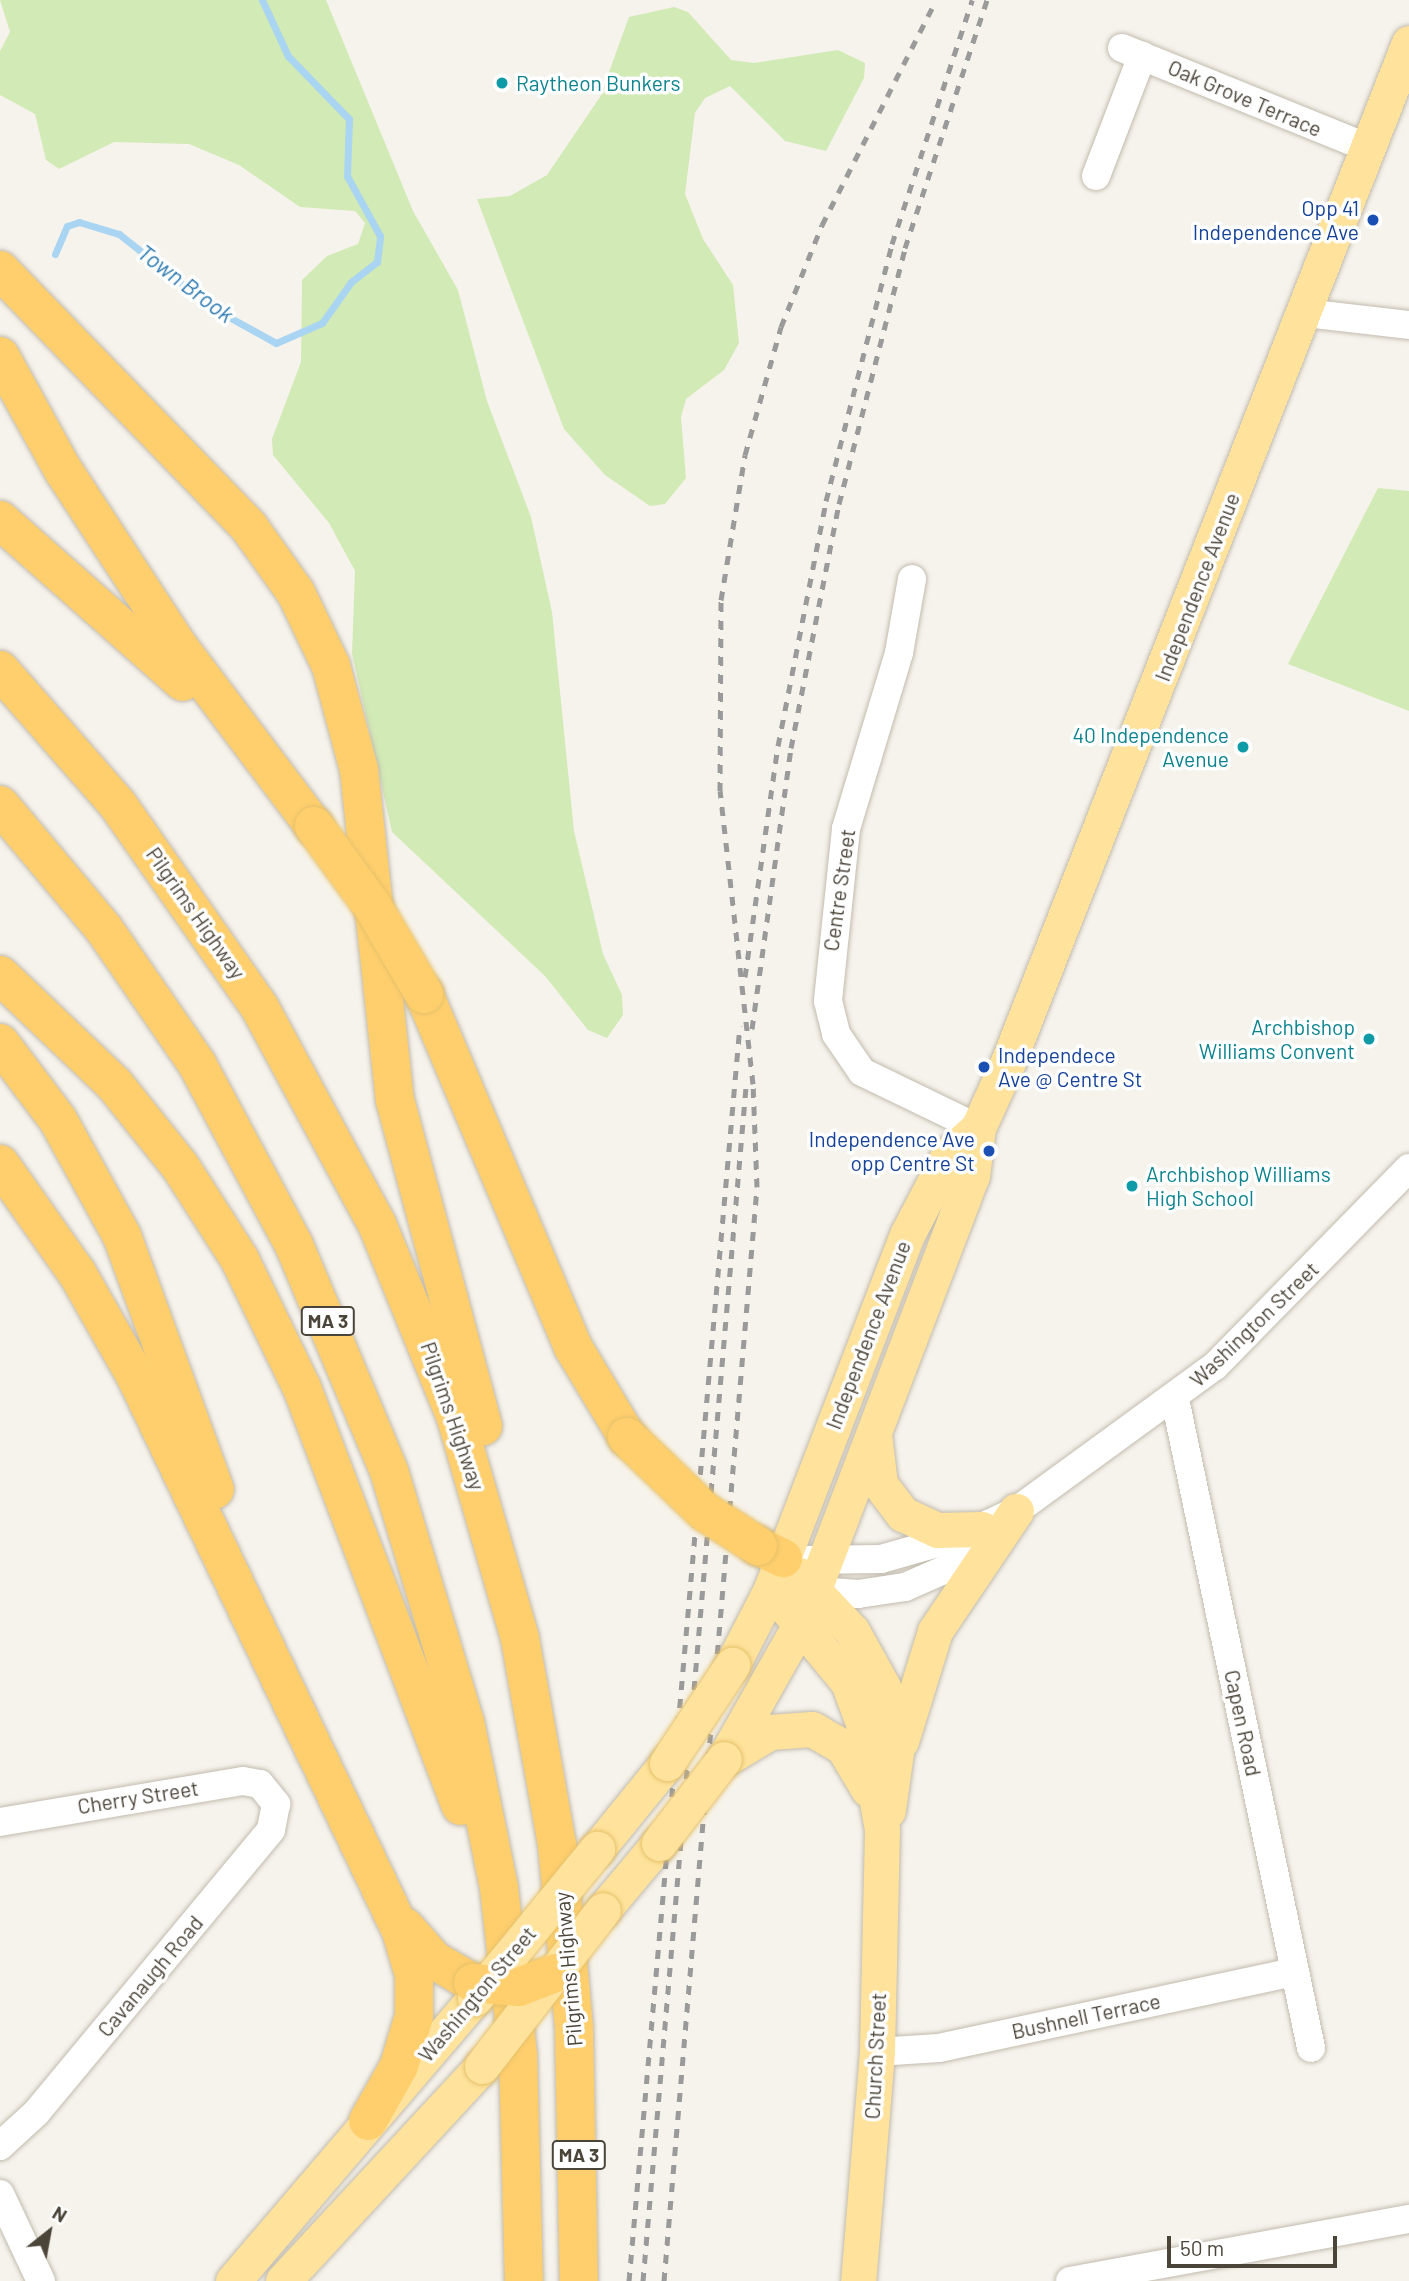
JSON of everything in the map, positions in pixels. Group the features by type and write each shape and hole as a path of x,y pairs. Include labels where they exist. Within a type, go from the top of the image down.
{"highway":[{"path":"0,270 249,527 296,593 331,666 359,770 393,1088 500,1490 536,1720"},
{"path":"0,356 63,470 164,624 314,826 424,994 573,1347 627,1437 705,1512 771,1564"},
{"path":"0,520 159,658 314,826"},
{"name":"Pilgrims Highway","path":"0,670 91,772 197,912 281,1043 359,1185 404,1282 470,1458 536,1720 571,1981 579,2281"},
{"name":"MA 3","path":"0,805 104,929 197,1064 276,1209 344,1357 403,1511 465,1722 495,1867 514,2014 524,2281"},
{"path":"0,975 71,1038 145,1121 212,1213 267,1309 444,1751 514,2014"},
{"path":"0,1043 64,1130 127,1247 287,1693"},
{"path":"0,1164 66,1257 125,1357 390,1905 412,1961 414,2016 399,2066 368,2121"},
{"path":"390,1905 434,1960 478,1989 519,1987 555,1973"}],"main road":[{"name":"Independence Avenue","path":"819,1577 875,1423 972,1176 978,1128 1305,313 1409,43"},
{"name":"Independence Avenue","path":"771,1564 908,1233 949,1154 978,1128"},
{"path":"875,1423 876,1471 894,1505 925,1527 982,1529"},
{"path":"896,1772 908,1703 928,1646 961,1585 1016,1511"},
{"name":"Church Street","path":"771,1564 819,1577 876,1672 892,1720 896,1772 882,1830 877,2052 858,2281"},
{"name":"Church Street","path":"771,1564 802,1623 854,1695 882,1830"},
{"name":"Washington Street","path":"233,2281 667,1763 732,1665 771,1564"},
{"path":"283,2281 482,2066 724,1759 802,1623 819,1577"},
{"path":"724,1759 770,1732 823,1732 855,1763 882,1830"}],"street":[{"name":"Oak Grove Terrace","path":"1096,176 1132,52 1368,148"},
{"path":"1305,313 1409,325"},
{"name":"Centre Street","path":"912,579 899,653 846,829 828,1002 836,1034 862,1072 978,1128"},
{"name":"Washington Street","path":"819,1577 982,1529 1016,1511 1175,1399 1252,1332 1409,1168"},
{"name":"Capen Road","path":"1175,1399 1311,2048"},
{"name":"Washington Street","path":"819,1577 873,1593 924,1580 965,1558 1016,1511"},
{"name":"Cherry Street","path":"0,1822 243,1780 273,1795"},
{"name":"Cavanaugh Road","path":"0,2146 36,2113 271,1830 273,1795"},
{"name":"Bushnell Terrace","path":"877,2052 939,2048 1295,1972"},
{"path":"0,2194 41,2281"},
{"path":"1070,2281 1409,2219"}],"green space":[{"path":"0,0 326,0 413,211 458,290 487,401 531,517 552,612 574,831 603,954 622,995 623,1015 607,1038 588,1030 545,976 392,832 352,653 355,571 329,523 273,455 272,439 301,362 302,280 327,256 358,244 365,223 355,211 300,207 239,165 189,144 114,142 59,169 46,160 35,114 0,95 0,51 10,32"},
{"path":"674,7 688,12 731,60 754,63 838,50 865,63 864,78 826,151 785,141 730,86 705,98 695,113 685,194 703,239 733,285 739,343 724,370 686,399 681,417 686,478 665,504 650,506 605,475 564,429 477,199 510,196 547,175 600,97 629,17"},
{"path":"1378,488 1409,491 1409,711 1288,664"}],"waterway":[{"name":"Town Brook","path":"55,254 67,226 79,222 119,234 211,307 276,343 322,323 351,282 377,262 380,236 347,176 349,119 288,56 262,0"}],"railway":[{"path":"664,2281 757,1187 753,1084 720,791 721,600 745,455 781,327 822,225 936,0"},
{"path":"745,977 778,746 826,501 892,244 972,0"},
{"path":"752,1029 791,748 839,504 905,248 987,0"},
{"path":"629,2281 740,1026"},
{"path":"643,2281 746,1088"}],"place":[{"name":"Raytheon Bunkers","path":"502,83"},
{"name":"Opp 41 Independence Ave","path":"1373,220"},
{"name":"40 Independence Avenue","path":"1243,747"},
{"name":"Archbishop Williams Convent","path":"1369,1039"},
{"name":"Independece Ave @ Centre St","path":"984,1067"},
{"name":"Independence Ave opp Centre St","path":"989,1151"},
{"name":"Archbishop Williams High School","path":"1132,1186"}]}
